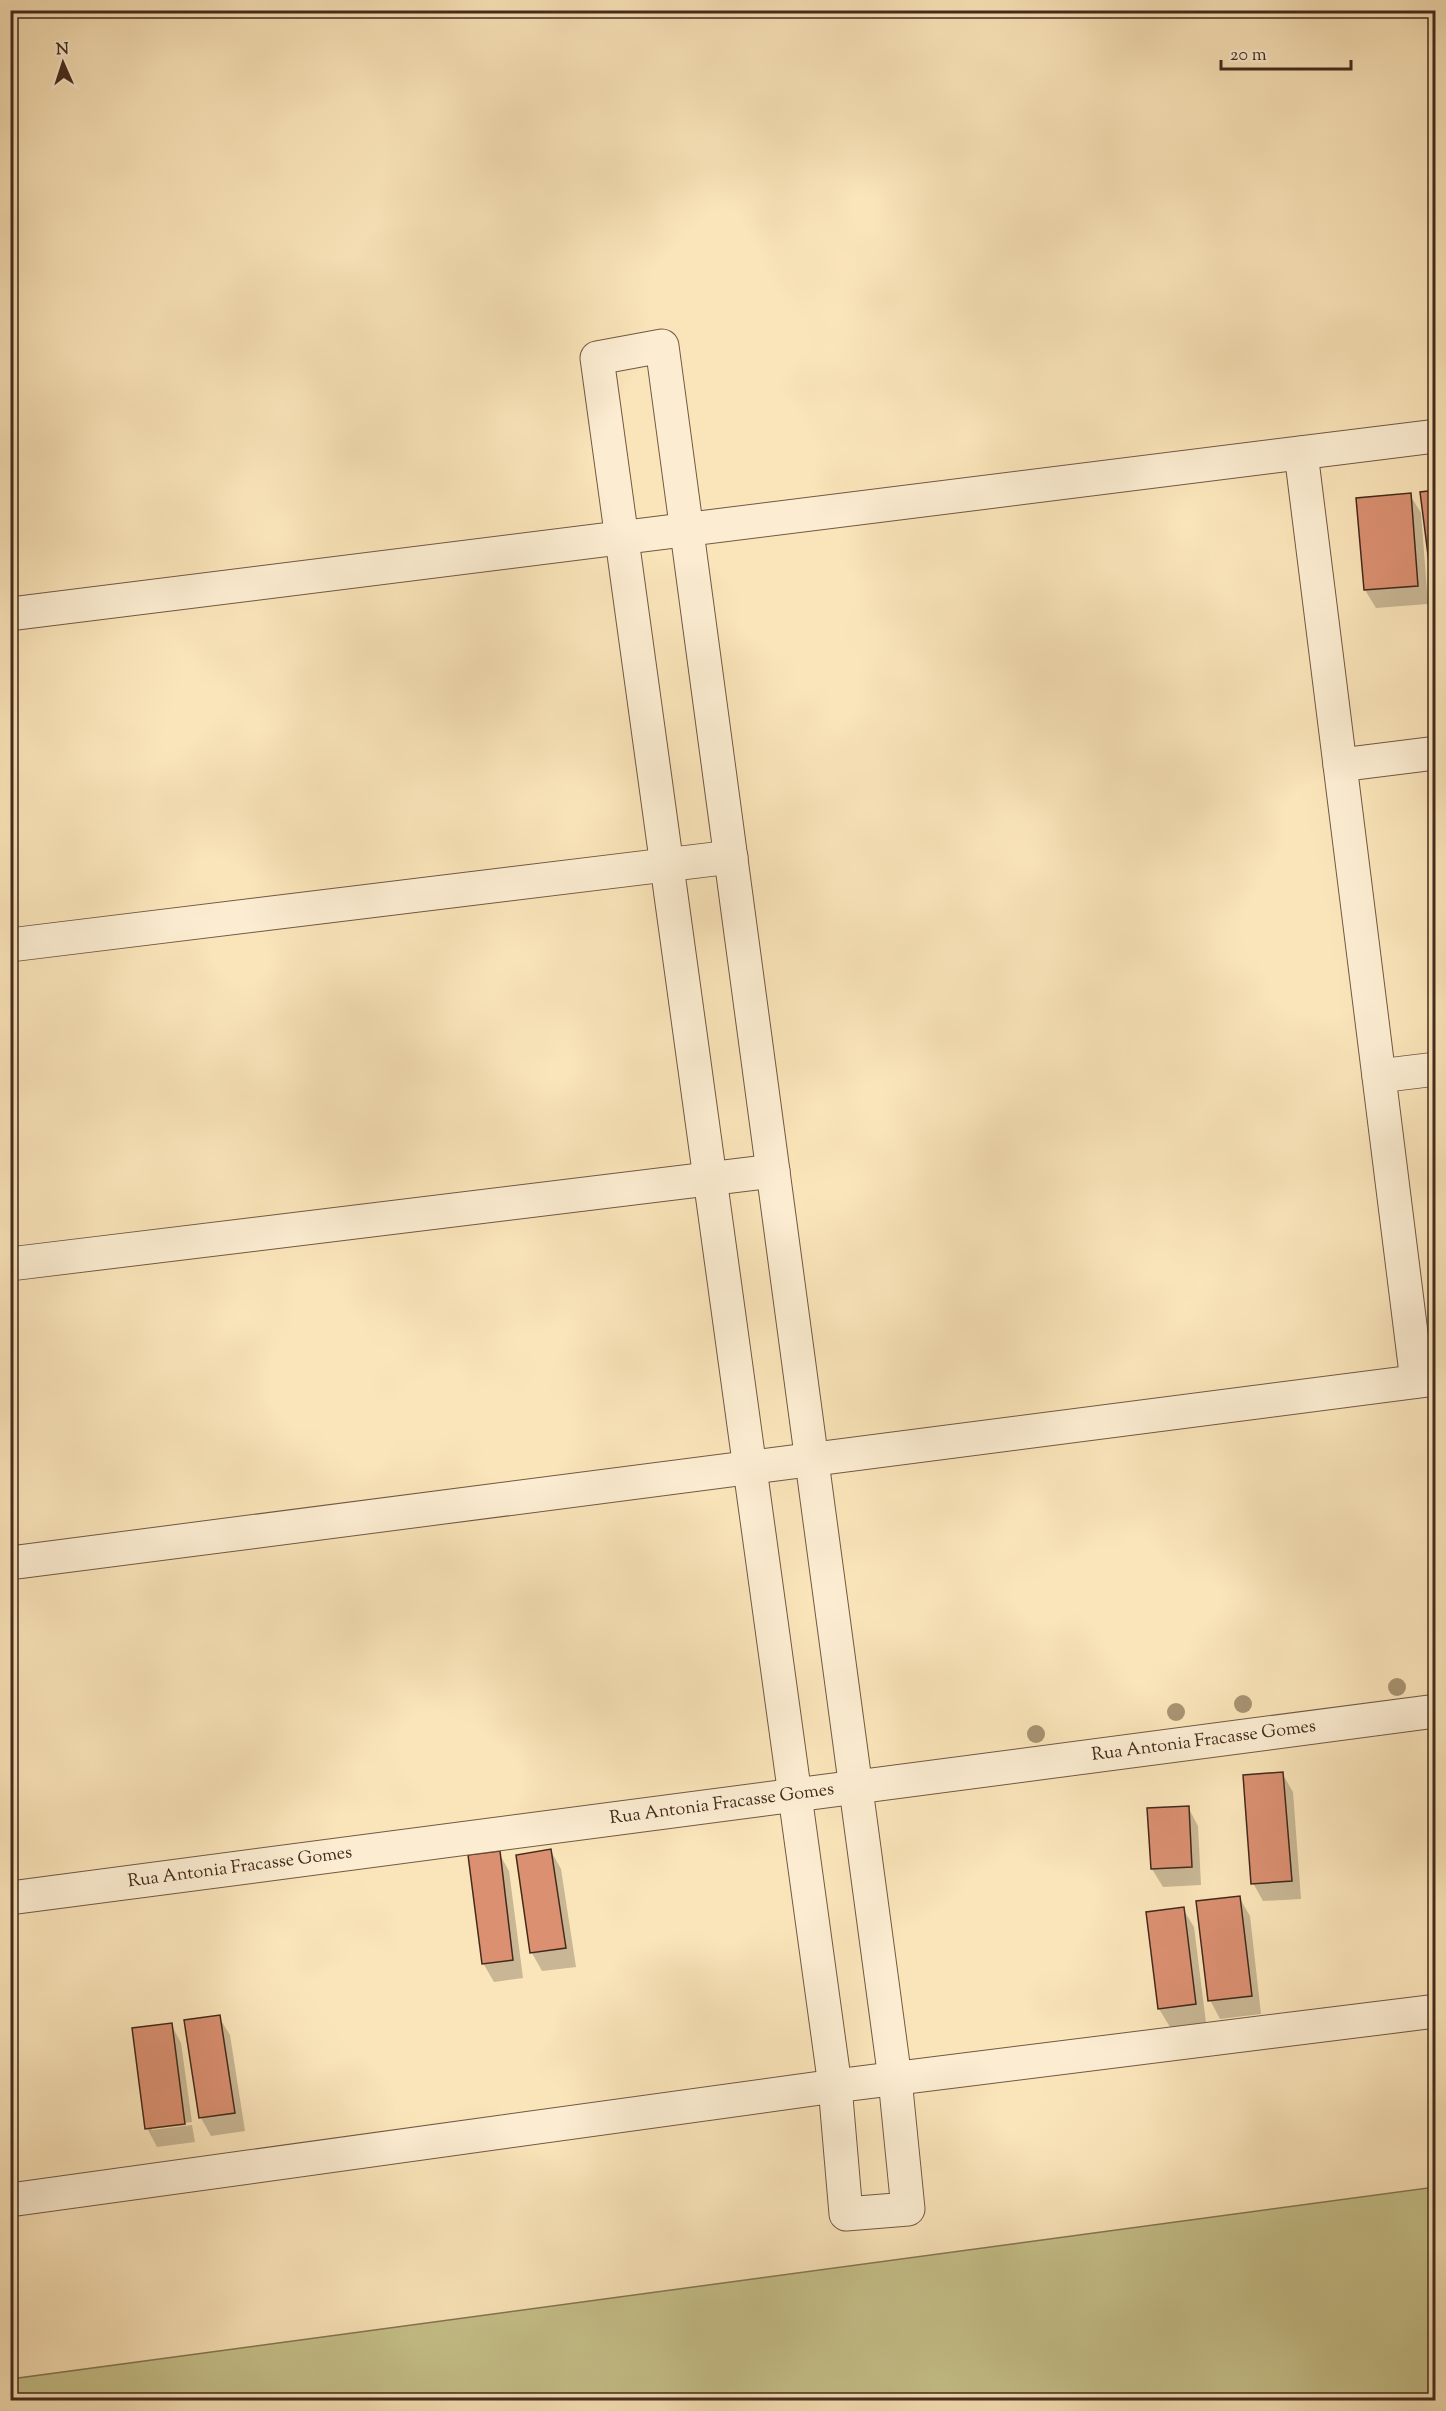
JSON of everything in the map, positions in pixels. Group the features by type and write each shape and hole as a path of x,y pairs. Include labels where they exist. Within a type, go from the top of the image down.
{"street":[{"path":"662,346 687,529 895,2079 908,2209 846,2214 835,2086 796,1795 665,866 597,358 662,346"},
{"path":"10,614 1436,436"},
{"path":"10,1563 1426,1380 1379,1076 1301,453"},
{"path":"1340,765 1436,753"},
{"path":"10,945 730,857"},
{"path":"1379,1076 1436,1069"},
{"path":"10,1264 773,1171"},
{"name":"Rua Antonia Fracasse Gomes","path":"10,1898 1436,1711"},
{"path":"10,2200 835,2086 1436,2011"}],"shaded area":[{"path":"1435,2187 1435,2400 11,2400 11,2379"}],"building":[{"path":"1436,490 1436,585 1432,586 1420,492"},
{"path":"1411,493 1418,586 1364,590 1356,498"},
{"path":"1283,1772 1292,1881 1251,1884 1243,1775"},
{"path":"1189,1806 1192,1867 1151,1869 1147,1808"},
{"path":"551,1849 566,1948 530,1953 516,1855"},
{"path":"500,1851 513,1960 482,1964 468,1855"},
{"path":"1240,1896 1252,1996 1208,2001 1196,1901"},
{"path":"1184,1907 1196,2004 1158,2009 1146,1912"},
{"path":"220,2015 235,2113 199,2118 184,2020"},
{"path":"172,2023 185,2124 145,2129 132,2028"}]}
